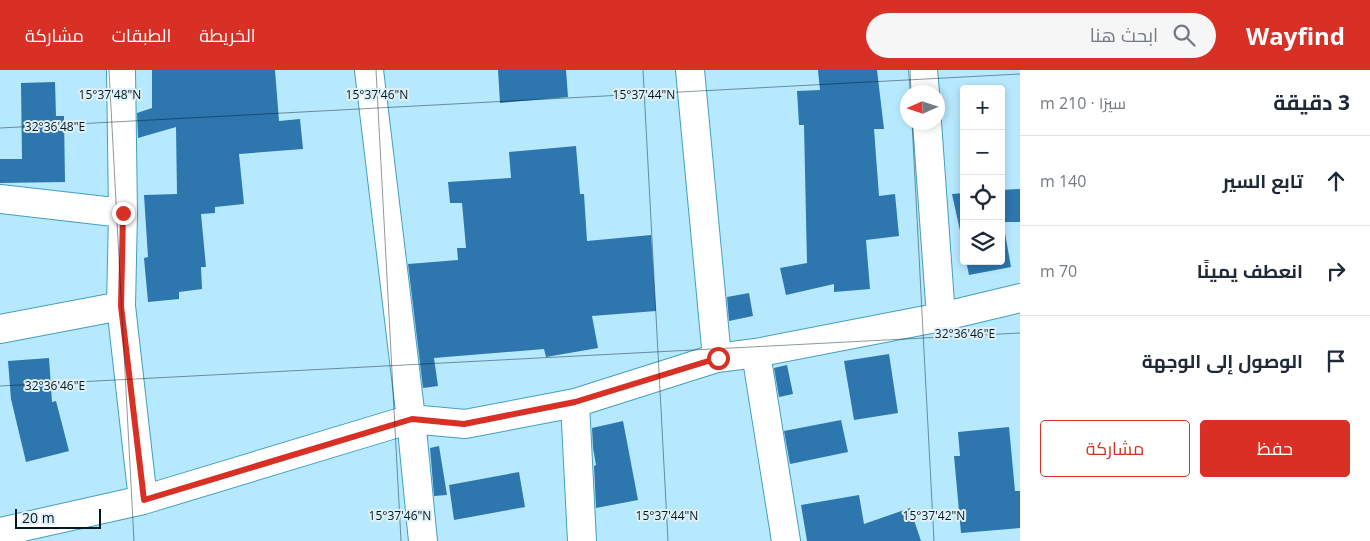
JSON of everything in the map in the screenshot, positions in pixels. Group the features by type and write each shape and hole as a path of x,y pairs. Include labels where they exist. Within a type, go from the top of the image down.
{"street":[{"path":"121,70 123,213 121,306 144,500"},
{"path":"369,70 412,419 423,541"},
{"path":"690,70 718,358"},
{"path":"923,70 924,85"},
{"path":"928,130 940,317"},
{"path":"0,199 123,213"},
{"path":"19,533 144,500 412,419 464,424 575,402 718,358 756,353 940,317 1020,298"},
{"path":"0,329 121,306"},
{"path":"756,353 786,541"},
{"path":"575,402 582,541"}],"building":[{"path":"152,70 275,70 279,121 300,119 303,149 239,154 244,204 215,207 215,213 201,214 206,267 201,267 202,289 179,292 179,299 148,302 144,258 148,257 144,195 177,194 176,127 138,138 137,113 152,108"},
{"path":"498,70 566,70 568,97 500,103"},
{"path":"818,70 877,70 884,129 874,129 879,196 895,194 899,236 866,240 870,289 834,292 834,284 786,295 780,268 807,263 804,125 799,125 797,91 820,90"},
{"path":"55,82 56,116 64,116 65,182 0,183 0,159 22,159 21,83"},
{"path":"576,146 580,194 584,194 587,241 651,235 656,311 592,316 598,348 546,357 544,349 434,358 438,386 423,388 408,264 458,260 457,248 466,248 462,203 450,203 448,182 511,178 509,152"},
{"path":"1020,189 1020,222 1005,222 1005,190"},
{"path":"960,193 960,231 952,194"},
{"path":"1005,233 1011,267 969,275 967,265 1005,265"},
{"path":"749,293 753,316 729,321 727,297"},
{"path":"889,354 898,413 854,420 844,361"},
{"path":"49,358 52,402 56,401 69,451 26,462 11,399 8,361"},
{"path":"787,365 793,394 779,397 774,368"},
{"path":"841,420 848,452 790,464 784,431"},
{"path":"623,421 638,500 596,508 594,466 596,465 592,428"},
{"path":"1009,427 1015,491 1020,491 1020,528 961,533 954,456 960,456 958,432"},
{"path":"439,446 447,495 434,496 430,448"},
{"path":"519,472 525,507 454,520 449,485"},
{"path":"859,495 864,524 910,508 921,541 807,541 801,505"}],"route":[{"path":"123,213 121,306 144,500 412,419 464,424 575,402 718,358"}]}
